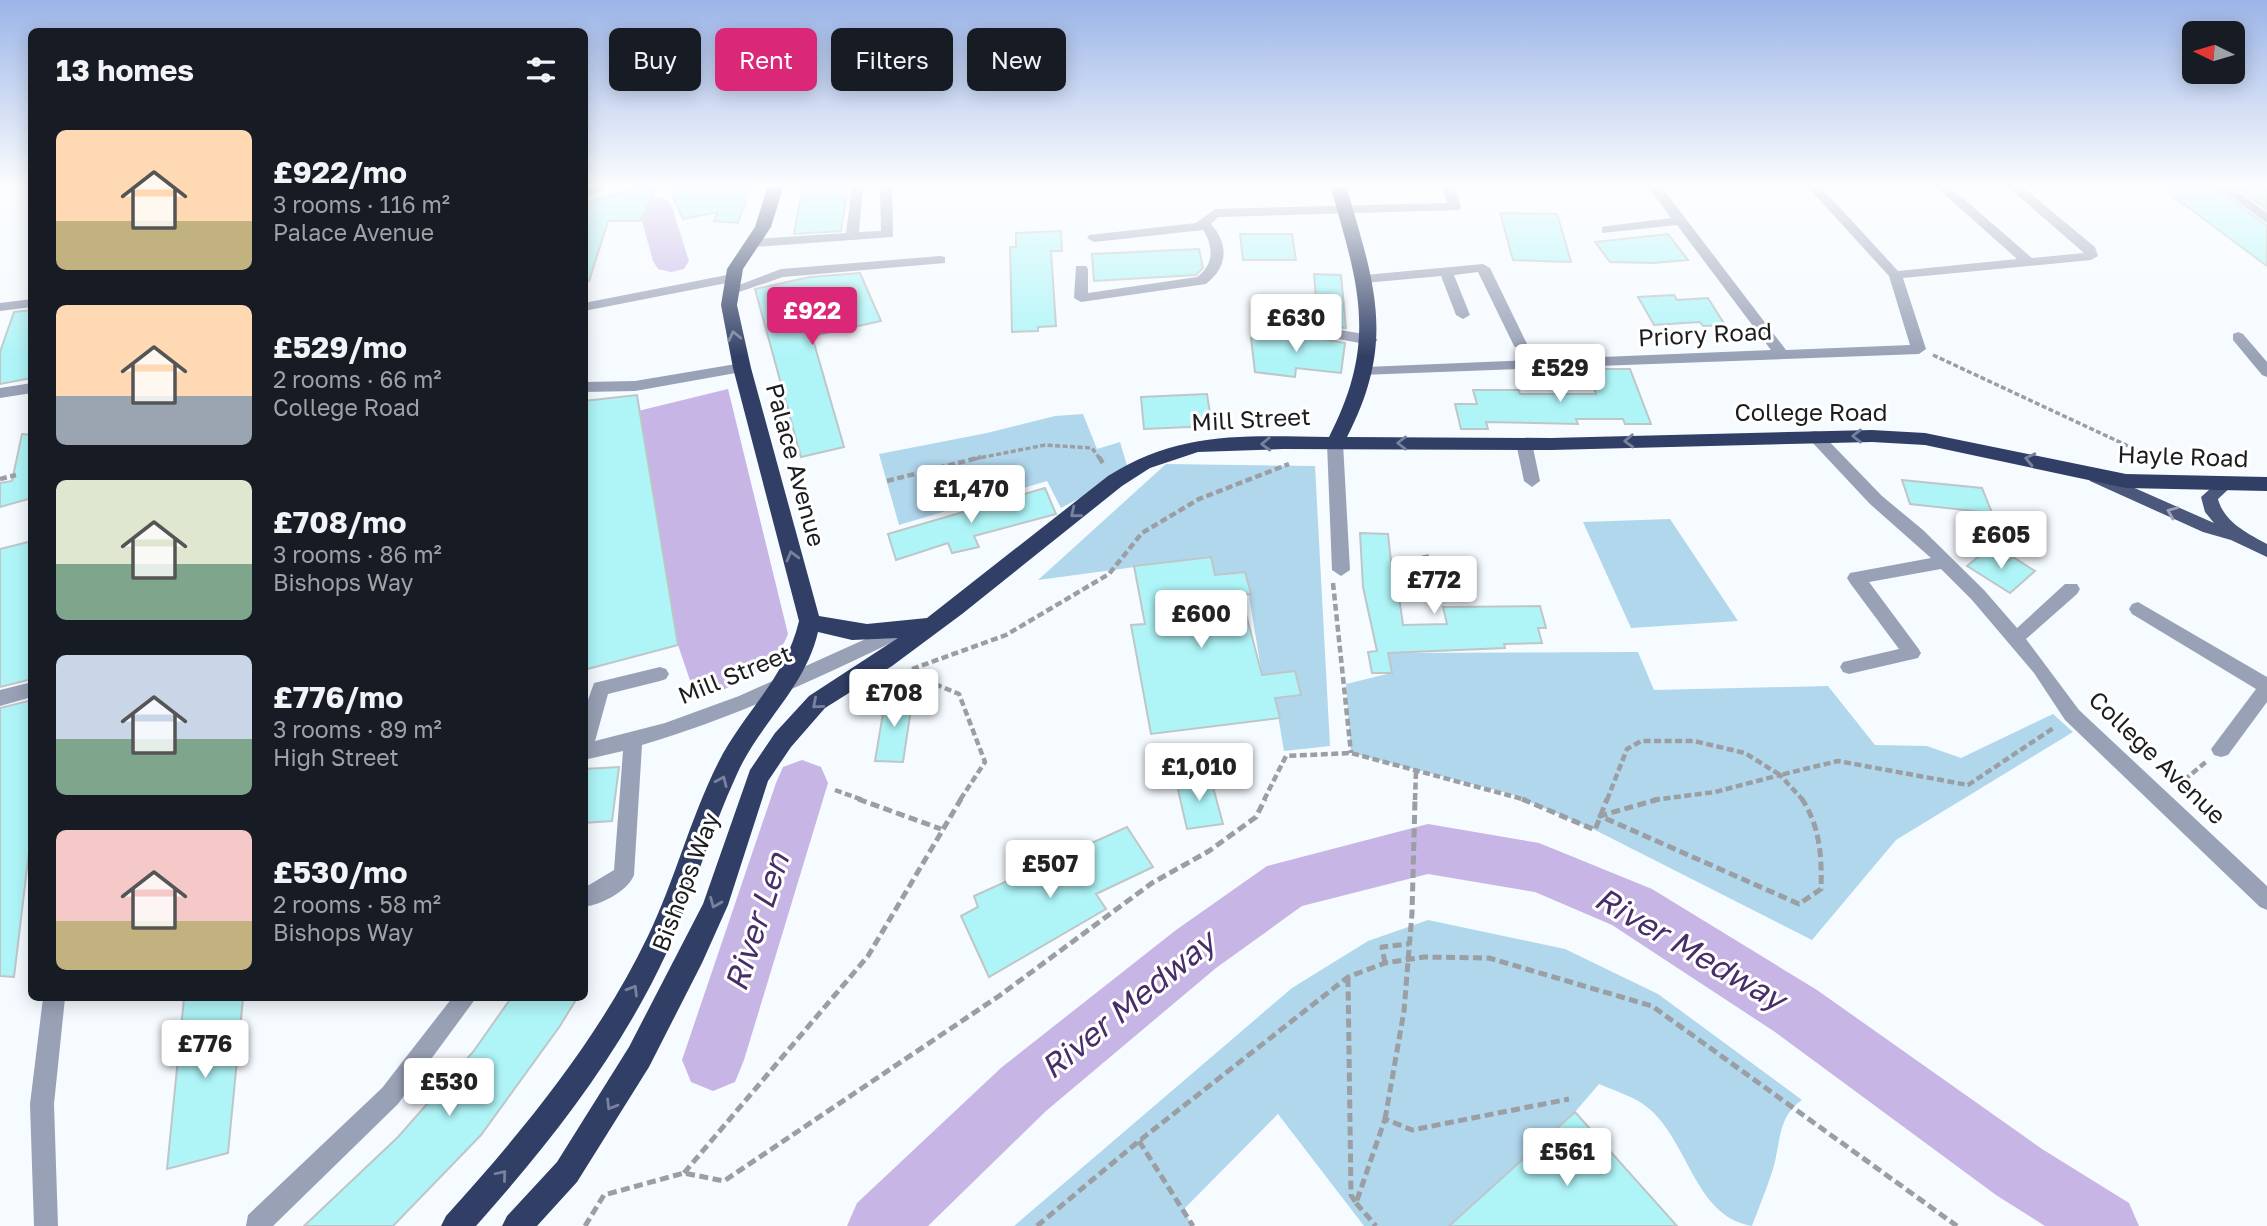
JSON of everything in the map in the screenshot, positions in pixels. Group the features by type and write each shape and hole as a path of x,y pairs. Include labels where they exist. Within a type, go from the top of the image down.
{"highway":[{"path":"1335,443 1355,410 1366,372 1371,340 1364,279 1354,242"},
{"path":"731,284 754,243"},
{"name":"Palace Avenue","path":"731,284 730,319 810,621 806,648 788,682"},
{"name":"College Road","path":"1335,443 1524,443 1815,436 1925,439 2034,460 2096,477"},
{"name":"Mill Street","path":"933,623 1115,481 1143,463 1171,452 1198,446 1335,443"},
{"name":"Hayle Road","path":"2096,477 2155,483 2267,484"},
{"path":"810,621 854,633 901,630 933,623"},
{"name":"Bishops Way","path":"517,1226 567,1172 603,1117 669,1001 715,905 758,777 776,750 817,702 895,666 933,623"},
{"name":"Bishops Way","path":"456,1226 519,1155 593,1056 646,968 728,767 744,739 788,682"}],"main road":[{"name":"College Road","path":"2096,477 2209,528 2236,535 2267,551"},
{"path":"2226,484 2209,497 2213,512 2236,535"}],"street":[{"path":"754,243 767,242"},
{"path":"1081,269 1081,298 1201,281 1213,275 1218,264 1214,242"},
{"path":"1696,242 1781,354"},
{"path":"1865,242 1895,275 1919,349"},
{"path":"2006,242 2030,263"},
{"path":"1895,275 2082,259 2093,253 2080,242"},
{"path":"588,306 731,284 781,273 940,260"},
{"path":"1364,279 1483,268 1521,346"},
{"path":"1446,272 1463,315"},
{"path":"588,298 651,289 662,293"},
{"path":"0,307 28,304"},
{"path":"1270,323 1371,340"},
{"path":"2238,337 2267,372"},
{"name":"Priory Road","path":"1366,372 1919,349"},
{"path":"588,387 635,386 742,368"},
{"path":"0,393 28,389"},
{"name":"College Avenue","path":"1815,436 1877,500 1945,562 2014,637 2072,715 2267,900"},
{"path":"1335,443 1340,566"},
{"path":"1524,443 1532,481"},
{"path":"1849,667 1912,653 1856,578 1945,562"},
{"path":"2014,637 2026,632 2071,589"},
{"path":"2138,610 2266,690 2221,750"},
{"name":"Mill Street","path":"588,749 633,742 788,682 901,630"},
{"path":"588,734 600,688 660,674"},
{"path":"0,698 28,690"},
{"path":"588,897 595,896 624,875 633,742"},
{"path":"46,1226 42,1104 54,1001"},
{"path":"257,1224 390,1096 463,1001"}],"path":[{"path":"1919,349 2172,467"},
{"path":"887,481 1018,448 1045,445 1092,448 1115,481"},
{"path":"895,666 1006,635 1109,574 1142,533 1199,499 1293,462"},
{"path":"0,479 16,475"},
{"path":"1391,563 1432,556"},
{"path":"1340,566 1332,577 1351,753"},
{"path":"684,1173 868,956 942,829 985,762 959,694 895,666"},
{"path":"1600,816 1684,792 1715,792 1838,761 1968,785 2072,715"},
{"path":"585,1226 604,1195 684,1173 724,1181 999,996 1152,883 1209,850 1256,817 1286,756 1351,753 1511,794 1595,830 1600,816 1627,749 1641,741 1694,741 1745,753 1780,775 1799,791 1810,810 1823,852 1821,889 1799,904 1600,816"},
{"path":"2141,778 2172,790 2221,750"},
{"path":"1356,1203 1385,1119 1404,1011 1416,771"},
{"path":"835,790 942,829"},
{"path":"1385,962 1382,947 1409,944"},
{"path":"1037,1226 1139,1141 1348,977 1385,962 1424,957 1489,958 1652,1006 1957,1226"},
{"path":"1348,977 1351,1195 1376,1226"},
{"path":"1385,1119 1412,1130 1569,1099"},
{"path":"1139,1141 1193,1226"}],"shaded area":[{"path":"728,389 788,634 773,659 762,668 697,701 678,645 638,411"},
{"path":"1083,414 1097,449 1120,442 1129,472 1061,508 1047,481 899,525 879,454 987,433 1055,416"},
{"path":"1166,464 1315,466 1330,746 1284,751 1275,698 1300,695 1262,675 1245,572 1215,575 1210,557 1038,580"},
{"path":"1670,519 1738,621 1631,628 1583,522"},
{"path":"1638,652 1654,690 1828,686 1875,745 1927,746 1961,758 2053,714 2073,732 1896,840 1812,940 1595,830 1511,794 1351,753 1346,684 1391,673 1388,653"},
{"path":"1428,920 1565,949 1658,994 1802,1100 1784,1122 1773,1169 1752,1226 1732,1219 1716,1207 1703,1191 1671,1135 1643,1104 1599,1084 1575,1112 1448,1226 1364,1226 1278,1114 1183,1210 1193,1226 1014,1226 1292,988 1368,941"}],"building":[{"path":"588,242 601,242 589,281"},
{"path":"1016,242 1062,242 1062,251 1051,251 1056,326 1038,327 1038,331 1012,332 1010,247 1016,247"},
{"path":"1241,242 1293,242 1296,260 1243,260"},
{"path":"1508,242 1565,242 1571,262 1513,260"},
{"path":"1595,242 1674,242 1688,260 1654,263 1610,262"},
{"path":"2235,242 2267,242 2267,266"},
{"path":"1199,249 1203,268 1196,275 1094,281 1092,254"},
{"path":"860,273 881,321 812,336 844,447 801,457 755,289 810,277"},
{"path":"1314,274 1341,275 1346,328 1318,324"},
{"path":"1674,295 1677,300 1708,298 1725,325 1703,326 1700,322 1654,325 1638,297"},
{"path":"28,310 28,379 0,384 0,352 14,312"},
{"path":"1279,331 1345,343 1341,373 1296,368 1295,377 1255,372 1251,338 1277,337"},
{"path":"1587,369 1630,369 1651,424 1625,424 1623,419 1576,419 1578,424 1486,422 1488,429 1461,429 1455,404 1477,404 1473,390 1519,390 1520,394 1596,394"},
{"path":"1207,394 1212,426 1144,429 1141,397"},
{"path":"637,395 678,645 588,669 588,401"},
{"path":"22,434 28,435 28,499 0,507 0,483 12,481"},
{"path":"1902,480 1982,488 1992,513 1910,504"},
{"path":"1045,488 1056,514 974,536 979,547 952,553 948,543 896,560 888,534"},
{"path":"1360,533 1388,534 1393,579 1397,583 1403,625 1447,624 1443,607 1540,606 1546,628 1538,628 1542,643 1504,644 1505,648 1388,653 1392,673 1372,673 1368,652 1377,651 1363,587"},
{"path":"28,542 28,680 0,687 0,549"},
{"path":"1987,550 2006,562 2013,557 2035,571 2010,593 1967,566"},
{"path":"1211,557 1215,575 1245,572 1251,594 1241,595 1262,675 1295,671 1301,695 1275,698 1280,718 1151,734 1131,625 1145,624 1134,566"},
{"path":"886,695 913,696 903,762 875,761"},
{"path":"28,701 28,860 14,977 0,976 0,708"},
{"path":"619,767 612,821 588,823 588,769"},
{"path":"1210,776 1223,824 1187,829 1176,781"},
{"path":"1127,827 1153,867 1096,894 1106,909 989,977 961,916 978,907 974,896"},
{"path":"184,1001 243,1001 228,1153 167,1169"},
{"path":"509,1001 575,1001 481,1135 393,1226 304,1226 398,1137 473,1052"},
{"path":"1575,1112 1677,1226 1449,1226"}],"waterway":[{"name":"River Len","path":"665,242 671,261"},
{"name":"River Len","path":"713,1060 802,783"},
{"name":"River Medway","path":"880,1226 1024,1089 1196,949 1287,884 1428,849 1539,868 1632,907 1796,1011 2019,1172 2106,1226"}]}
